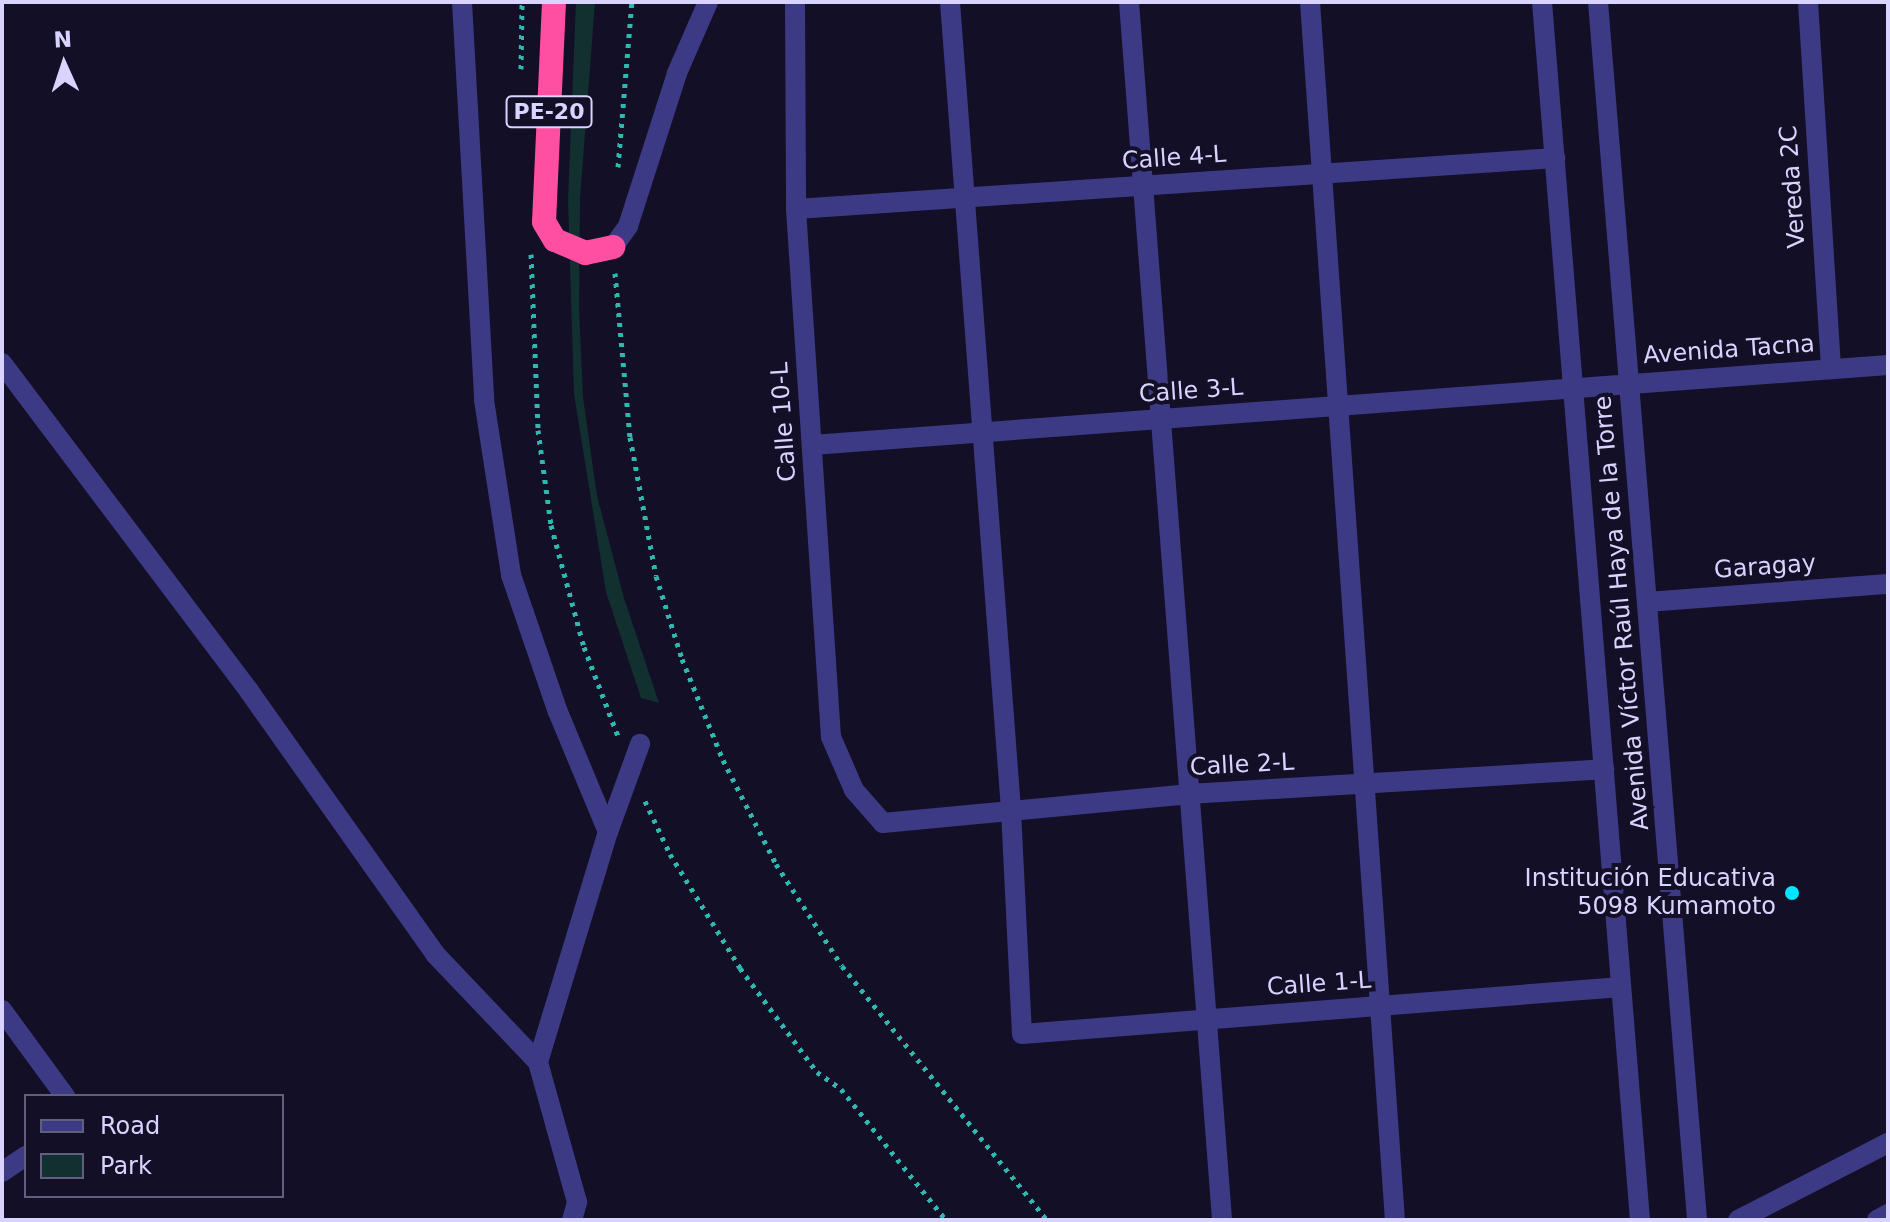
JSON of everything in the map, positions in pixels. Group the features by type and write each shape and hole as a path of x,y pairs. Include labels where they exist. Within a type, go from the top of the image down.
{"highway":[{"name":"PE-20","path":"554,2 544,222 555,240 585,253 613,247"}],"street":[{"path":"462,2 484,400 511,575 558,712 608,832"},
{"path":"613,247 628,226 677,73 708,2"},
{"name":"Calle 10-L","path":"795,2 796,209 831,737 854,790 883,823"},
{"path":"950,2 1011,810"},
{"path":"1129,2 1222,1220"},
{"path":"1310,2 1395,1220"},
{"name":"Avenida Víctor Raúl Haya de la Torre","path":"1542,2 1640,1220"},
{"name":"Avenida Víctor Raúl Haya de la Torre","path":"1598,2 1697,1220"},
{"name":"Vereda 2C","path":"1808,2 1831,369"},
{"name":"Calle 4-L","path":"796,209 1555,158"},
{"path":"2,363 249,691 435,954 538,1062 577,1202 572,1220"},
{"name":"Avenida Tacna","path":"1573,390 1888,365"},
{"name":"Calle 3-L","path":"812,445 1573,390"},
{"name":"Garagay","path":"1647,602 1888,584"},
{"path":"538,1062 608,832 640,744"},
{"name":"Calle 2-L","path":"883,823 1188,794 1604,769"},
{"name":"Calle 1-L","path":"1011,810 1022,1034 1621,987"},
{"path":"2,1010 64,1094"},
{"path":"1738,1220 1888,1143"},
{"path":"2,1172 24,1157"},
{"path":"1877,1220 1888,1214"}],"path":[{"path":"522,2 519,51 523,81"},
{"path":"618,176 632,2"},
{"path":"613,247 630,437 642,515 656,576 682,659 723,760 776,864 842,966 1047,1220"},
{"path":"531,249 538,430 551,525 584,647 631,770 670,854 740,968 817,1072 841,1089 946,1220"}],"green space":[{"path":"576,2 595,2 580,199 579,308 583,397 597,496 624,598 659,703 641,698 606,592 574,394 568,200"}],"place":[{"name":"Institución Educativa 5098 Kumamoto","path":"1792,893"}]}
